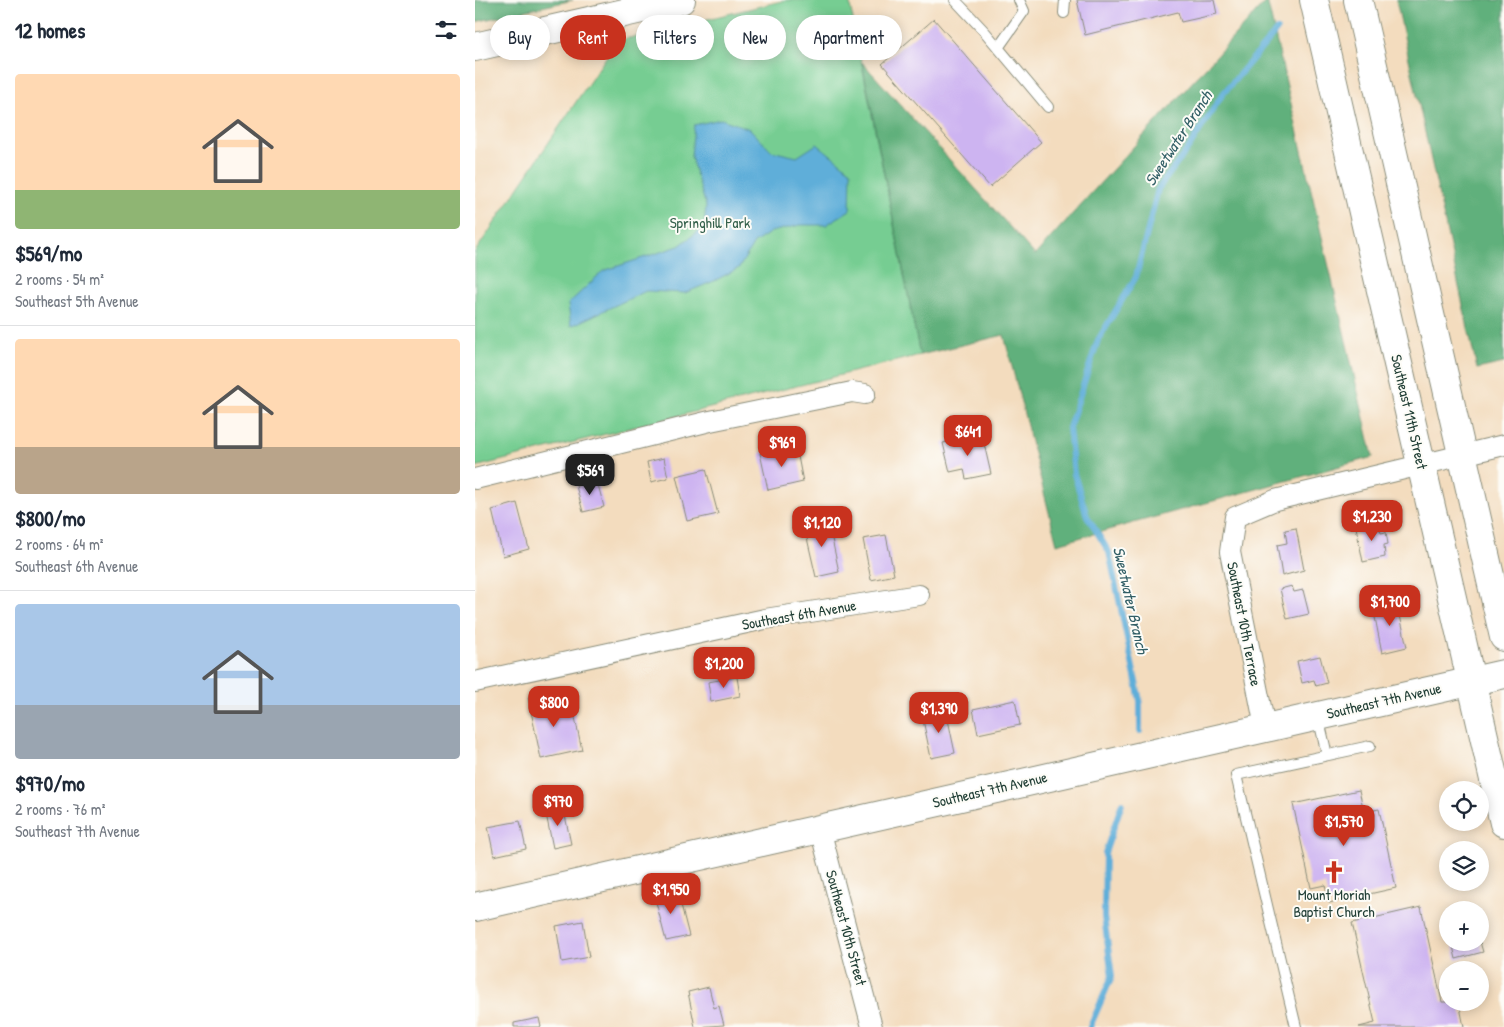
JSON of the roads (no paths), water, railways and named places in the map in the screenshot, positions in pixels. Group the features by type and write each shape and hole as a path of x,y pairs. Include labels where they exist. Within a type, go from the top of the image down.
{"main road":[{"path":"475,47 681,0"},
{"name":"Southeast 11th Street","path":"1314,0 1504,823"},
{"path":"1357,0 1504,638"},
{"name":"Southeast 7th Avenue","path":"475,907 1504,674"}],"street":[{"path":"475,479 710,421 852,392 865,394"},
{"path":"1421,465 1504,445"},
{"name":"Southeast 10th Terrace","path":"1265,727 1230,552 1235,517 1275,500 1421,465"},
{"name":"Southeast 6th Avenue","path":"475,682 765,619 919,595"},
{"name":"Southeast 10th Street","path":"820,829 872,1027"}],"lane":[{"path":"955,0 1048,108"},
{"path":"998,48 1024,11 1019,0"},
{"path":"1064,13 1065,0"},
{"path":"1317,716 1327,755"},
{"path":"1296,1027 1236,775 1370,746"}],"water":[{"path":"721,119 750,129 771,151 797,157 817,144 851,171 850,210 826,225 800,225 771,232 754,243 739,268 714,281 685,293 646,291 571,326 568,304 603,271 679,246 704,227 706,206 691,157 694,125"}],"waterway":[{"name":"Sweetwater Branch","path":"1140,731 1140,701 1109,552 1087,516 1074,474 1069,428 1098,340 1136,277 1158,189 1190,146 1222,95 1277,30"},
{"name":"Sweetwater Branch","path":"1090,1027 1112,976 1104,917 1105,853 1122,803"}],"place":[{"name":"Mount Moriah Baptist Church","path":"1334,872"}],"park label":[{"name":"Springhill Park","path":"710,223"}]}
